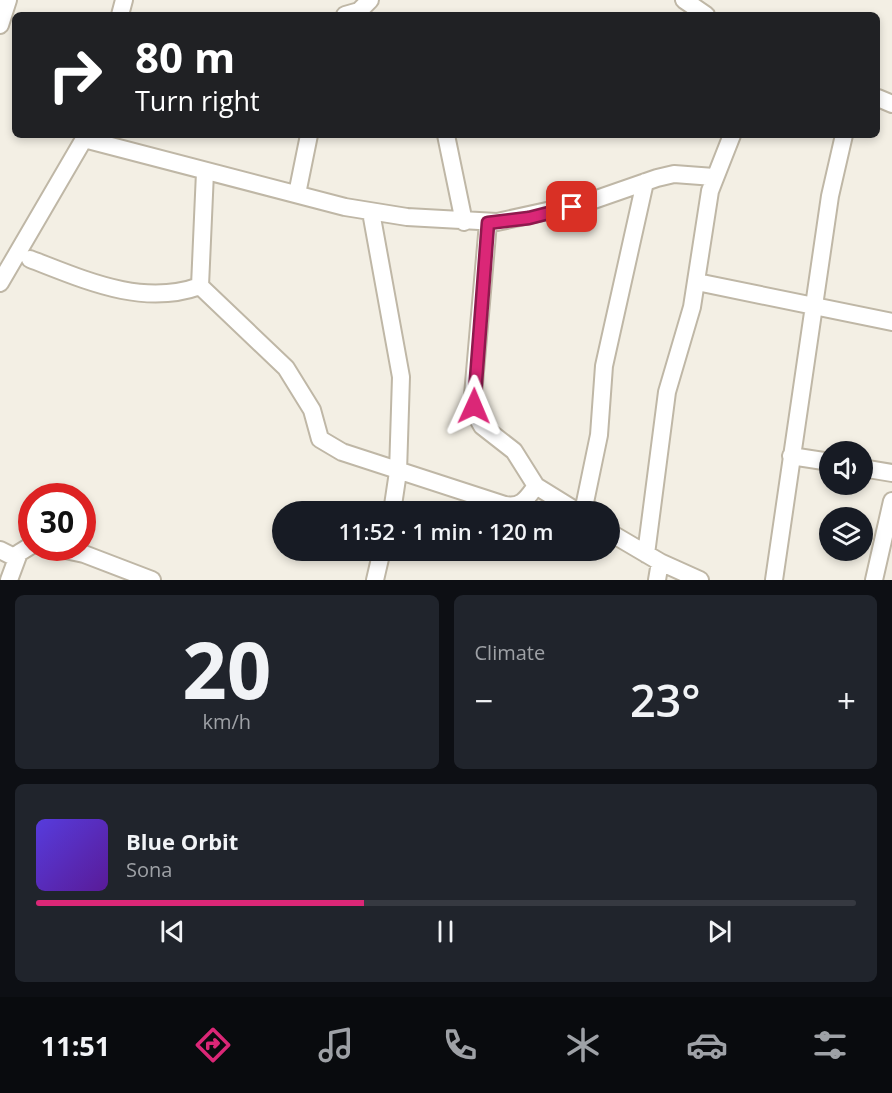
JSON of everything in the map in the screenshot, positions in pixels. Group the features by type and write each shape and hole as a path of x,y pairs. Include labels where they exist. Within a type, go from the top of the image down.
{"street":[{"path":"0,25 8,0"},
{"path":"356,12 370,0"},
{"path":"686,1 702,12"},
{"path":"0,283 83,138"},
{"path":"87,138 205,172 371,212 464,222 488,223 529,218 572,207 674,174 714,177"},
{"path":"297,194 308,138"},
{"path":"447,138 464,222"},
{"path":"657,580 653,558 667,392 690,319 697,282 702,231 714,177 731,138"},
{"path":"774,580 830,196 843,138"},
{"path":"205,172 200,286 274,354 286,368 312,410 320,439 342,452 398,472 514,507 524,502 536,486"},
{"path":"585,501 599,435 604,366 645,182"},
{"path":"371,212 401,377 398,472 394,501"},
{"path":"488,223 474,406 482,426 514,452 536,486 560,501"},
{"path":"30,259 126,291 173,294 200,286"},
{"path":"697,282 814,304 892,322"},
{"path":"791,456 819,460"},
{"path":"873,469 892,472"},
{"path":"874,580 892,501"},
{"path":"620,538 653,558 700,580"},
{"path":"0,550 16,558 9,580"},
{"path":"96,559 152,580"},
{"path":"375,580 379,561"}],"route":[{"path":"474,406 473,395 488,223 529,218 572,207"}]}
